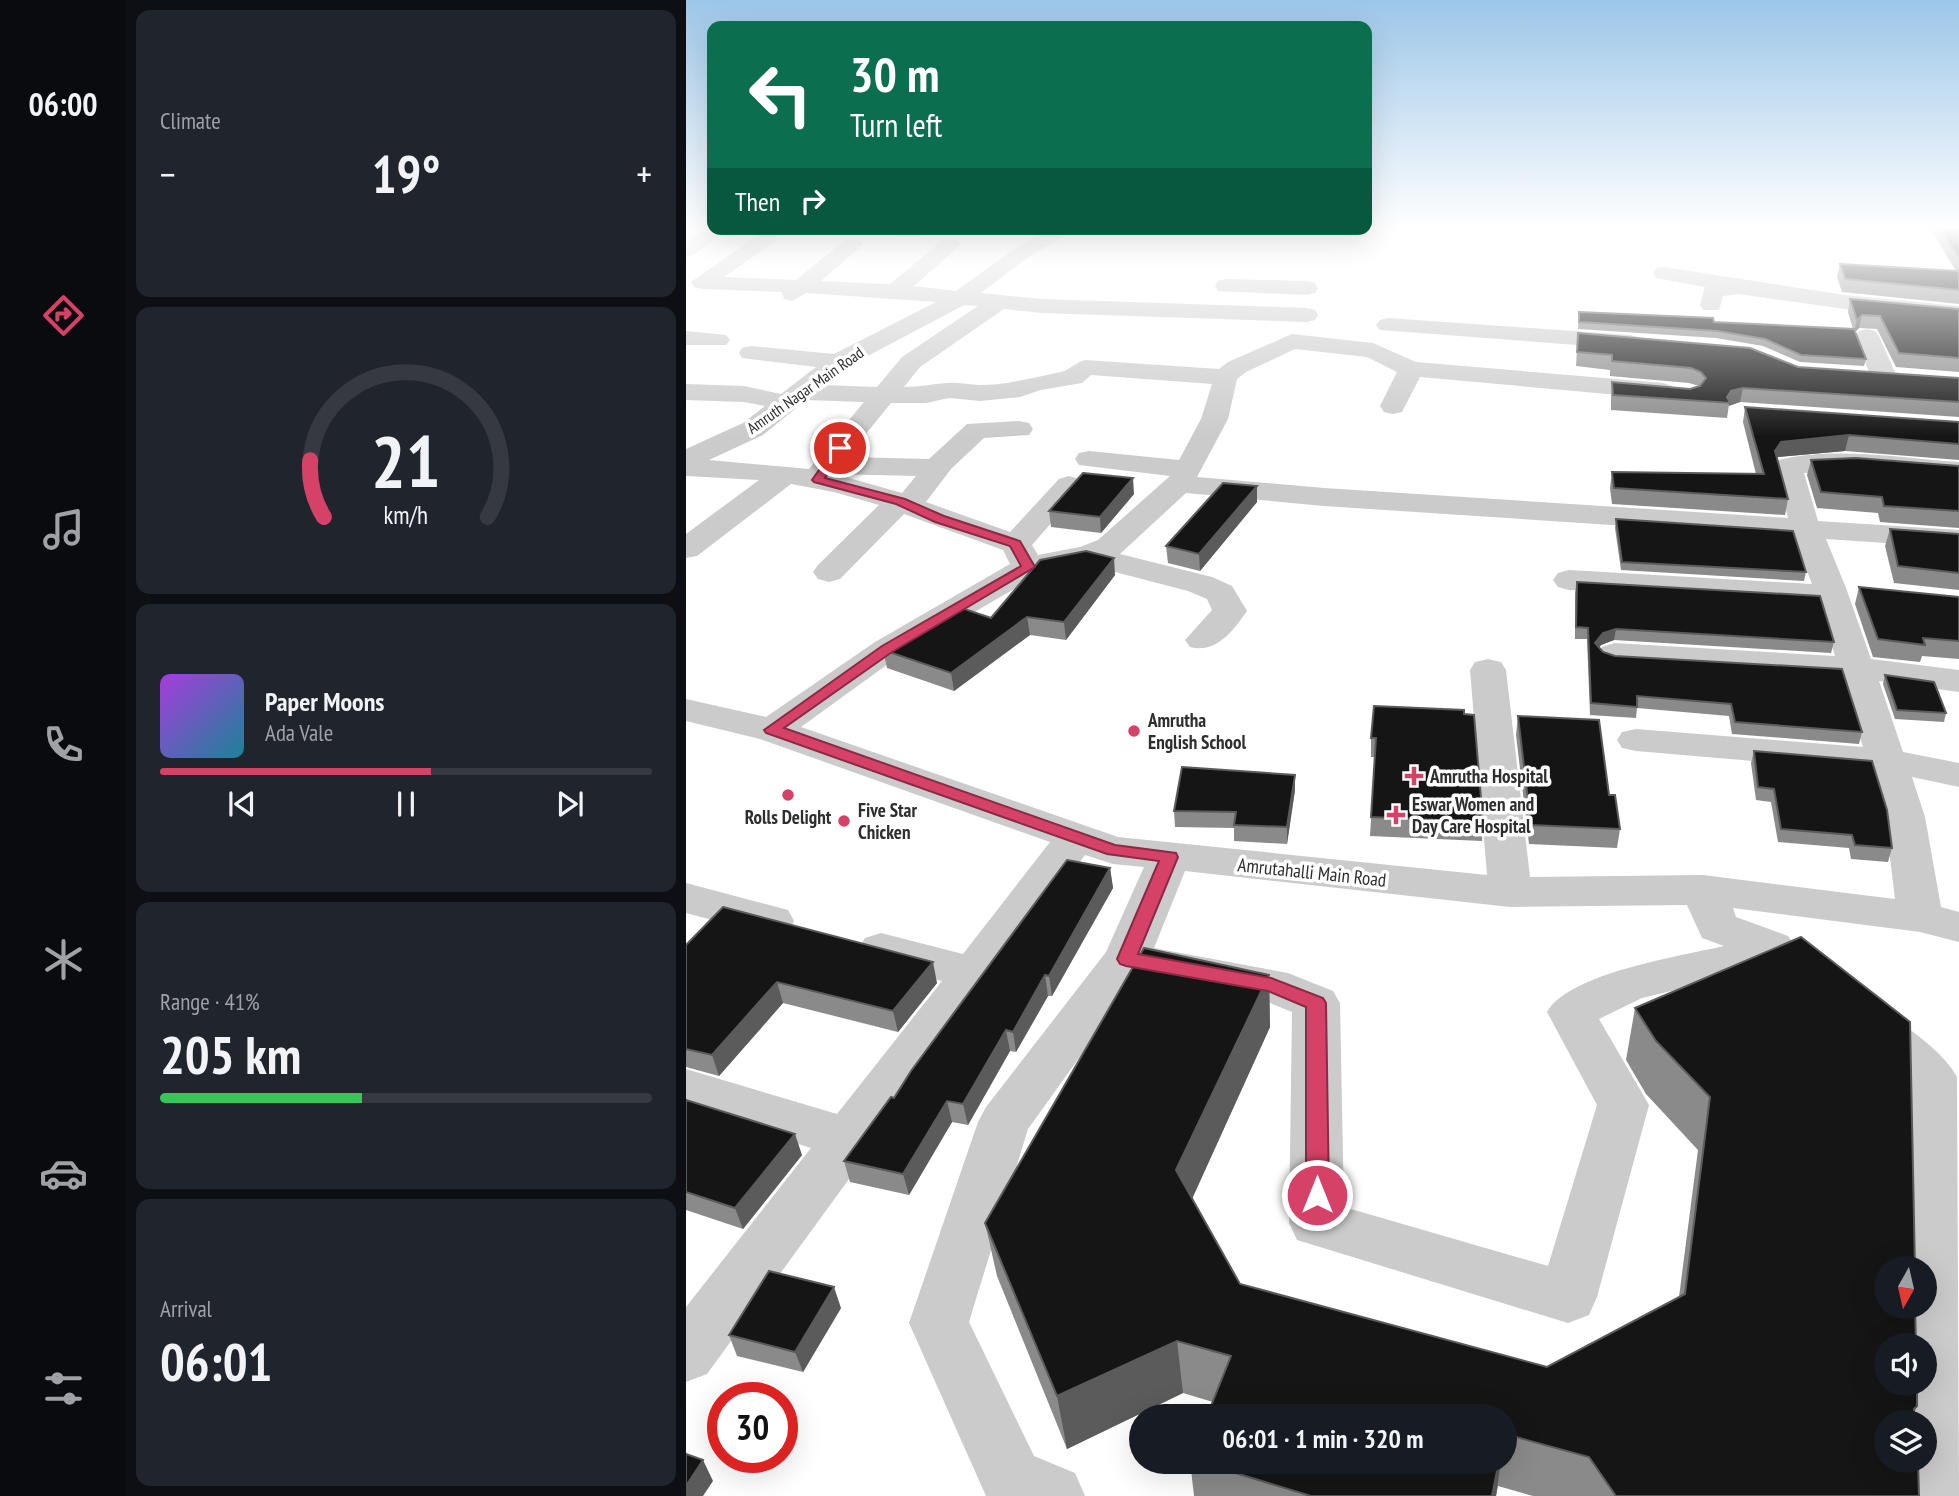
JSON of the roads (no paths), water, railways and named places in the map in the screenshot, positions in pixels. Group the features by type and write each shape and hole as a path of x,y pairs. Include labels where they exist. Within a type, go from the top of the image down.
{"street":[{"path":"776,304 787,297"},
{"path":"949,297 998,303 1334,318"},
{"path":"1118,309 1124,301 1138,297"},
{"path":"1711,305 1712,297"},
{"path":"1808,297 1959,313"},
{"name":"Amruth Nagar Main Road","path":"686,460 753,429 838,362 960,298"},
{"path":"1262,301 1286,304 1298,315"},
{"path":"822,472 911,362 998,303"},
{"path":"686,392 792,398 926,395 949,390 979,393 1020,389 1036,383 1073,378 1085,367 1225,377 1237,367 1287,343 1298,315"},
{"path":"1361,321 1651,344"},
{"path":"1362,348 1388,325"},
{"path":"1867,336 1884,377"},
{"path":"686,338 718,340"},
{"path":"1242,340 1362,348 1373,350 1411,369 1688,393"},
{"path":"799,341 860,349"},
{"path":"751,353 838,362"},
{"path":"1393,406 1411,369"},
{"path":"1858,376 1909,379"},
{"path":"1088,555 1109,547 1183,477 1224,396 1225,377"},
{"path":"702,425 744,394"},
{"path":"829,572 904,503 977,429 1019,429"},
{"path":"1090,459 1183,477 1324,497 1959,538"},
{"path":"1940,922 1857,668 1805,527 1788,466 1846,464 1959,471"},
{"path":"686,467 786,474 937,468"},
{"path":"822,472 904,503 1022,556 1088,555 1200,584 1220,593 1230,611 1202,640"},
{"path":"686,549 786,474"},
{"path":"772,730 1022,556 1069,485"},
{"path":"1569,580 1869,593"},
{"path":"1614,654 1857,668 1959,681"},
{"path":"1488,670 1510,892"},
{"name":"Amrutahalli Main Road","path":"686,710 772,730 1113,850 1510,892 1703,890 1940,922"},
{"path":"1636,740 1888,761 1959,775"},
{"path":"687,1351 1076,838"},
{"path":"1052,1496 1011,1479 939,1323 1004,1122 1126,959 1170,857"},
{"path":"1703,890 1718,927 1774,949 1932,1077 1926,1496"},
{"path":"1760,897 1777,929 1774,949"},
{"path":"686,898 974,973"},
{"path":"1126,959 1271,985 1316,1003 1317,1223 1568,1297 1623,1105 1570,1012 1630,984 1774,949"},
{"path":"686,1089 849,1139"}],"place":[{"name":"Amrutha English School","path":"1134,731"},
{"name":"Amrutha Hospital","path":"1414,776"},
{"name":"Rolls Delight","path":"788,795"},
{"name":"Eswar Women and Day Care Hospital","path":"1396,815"},
{"name":"Five Star Chicken","path":"844,821"}]}
